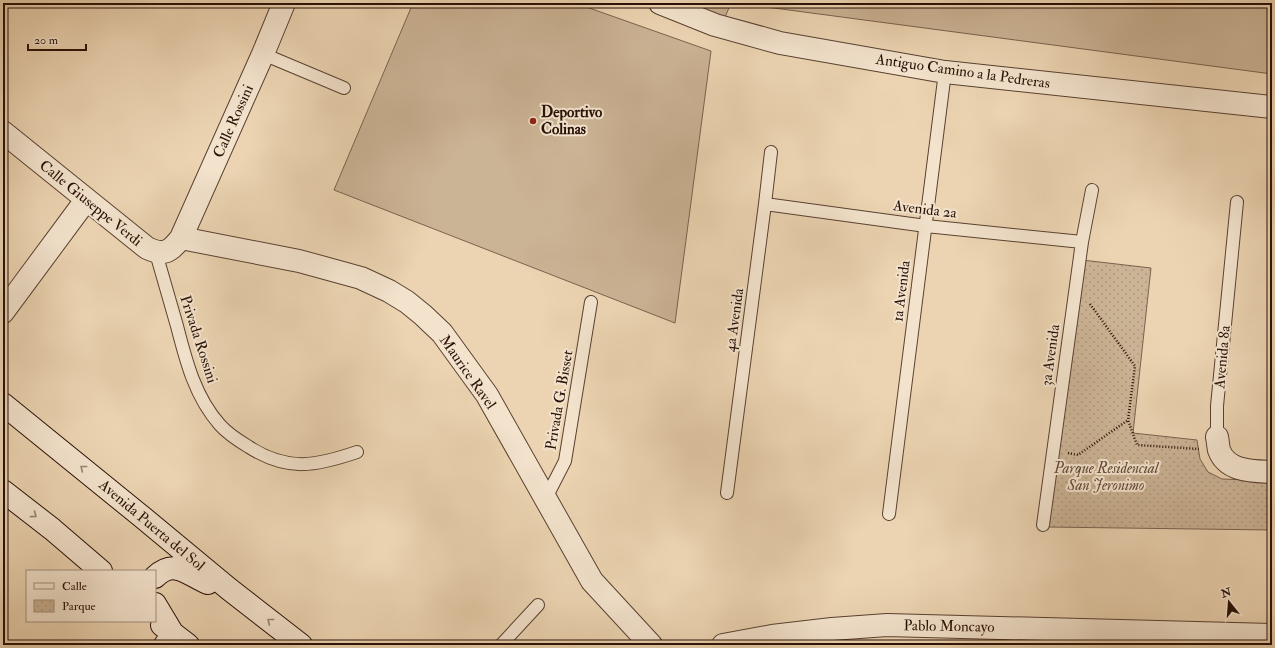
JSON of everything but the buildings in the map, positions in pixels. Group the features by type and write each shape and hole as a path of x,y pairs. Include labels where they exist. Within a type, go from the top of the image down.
{"street":[{"name":"Calle Rossini","path":"181,238 263,54 284,3"},
{"name":"Antiguo Camino a la Pedreras","path":"660,3 715,25 780,43 945,72 1272,107"},
{"name":"Calle Giuseppe Verdi","path":"3,132 147,248 156,253 166,252 174,247 181,238"},
{"path":"3,312 86,200"},
{"name":"Maurice Ravel","path":"181,238 299,261 360,278 389,291 407,302 442,333 472,373 487,395 592,582 651,645"},
{"name":"Avenida Puerta del Sol","path":"3,404 229,589 301,645"},
{"path":"1218,444 1225,460 1230,465 1238,469 1256,472 1272,472"},
{"path":"3,491 52,529 100,570"},
{"path":"156,576 162,570 170,568 180,569 205,582 229,589"},
{"path":"156,606 175,641"},
{"path":"156,620 175,641"},
{"name":"Pablo Moncayo","path":"723,645 772,636 832,628 887,625 1272,635"}],"lane":[{"path":"263,54 344,88"},
{"name":"1a Avenida","path":"890,514 945,72"},
{"name":"4a Avenida","path":"727,493 766,204 771,152"},
{"name":"3a Avenida","path":"1043,525 1082,242 1092,190"},
{"name":"Avenida 8a","path":"1218,444 1218,406 1237,202"},
{"name":"Avenida 2a","path":"766,204 926,226 1082,242"},
{"name":"Privada Rossini","path":"156,253 192,379 204,402 221,426 245,444 279,462 298,464 318,463 337,459 357,452"},
{"name":"Privada G. Bisset","path":"546,498 565,461 591,302"},
{"path":"501,645 538,605"}],"path":[{"path":"1076,284 1135,366 1128,420 1137,445 1218,444"},
{"path":"1053,450 1078,455 1128,420"}],"green space":[{"name":"Deportivo Colinas","path":"413,3 575,3 711,51 675,323 334,190"},
{"path":"675,3 731,3 723,22"},
{"path":"752,3 1272,3 1272,74 751,5"},
{"name":"Parque Residencial San Jeronimo","path":"1082,260 1151,268 1133,433 1197,440 1200,459 1208,472 1222,479 1272,481 1272,530 1047,527"}],"place":[{"name":"Deportivo Colinas","path":"533,121"}]}
